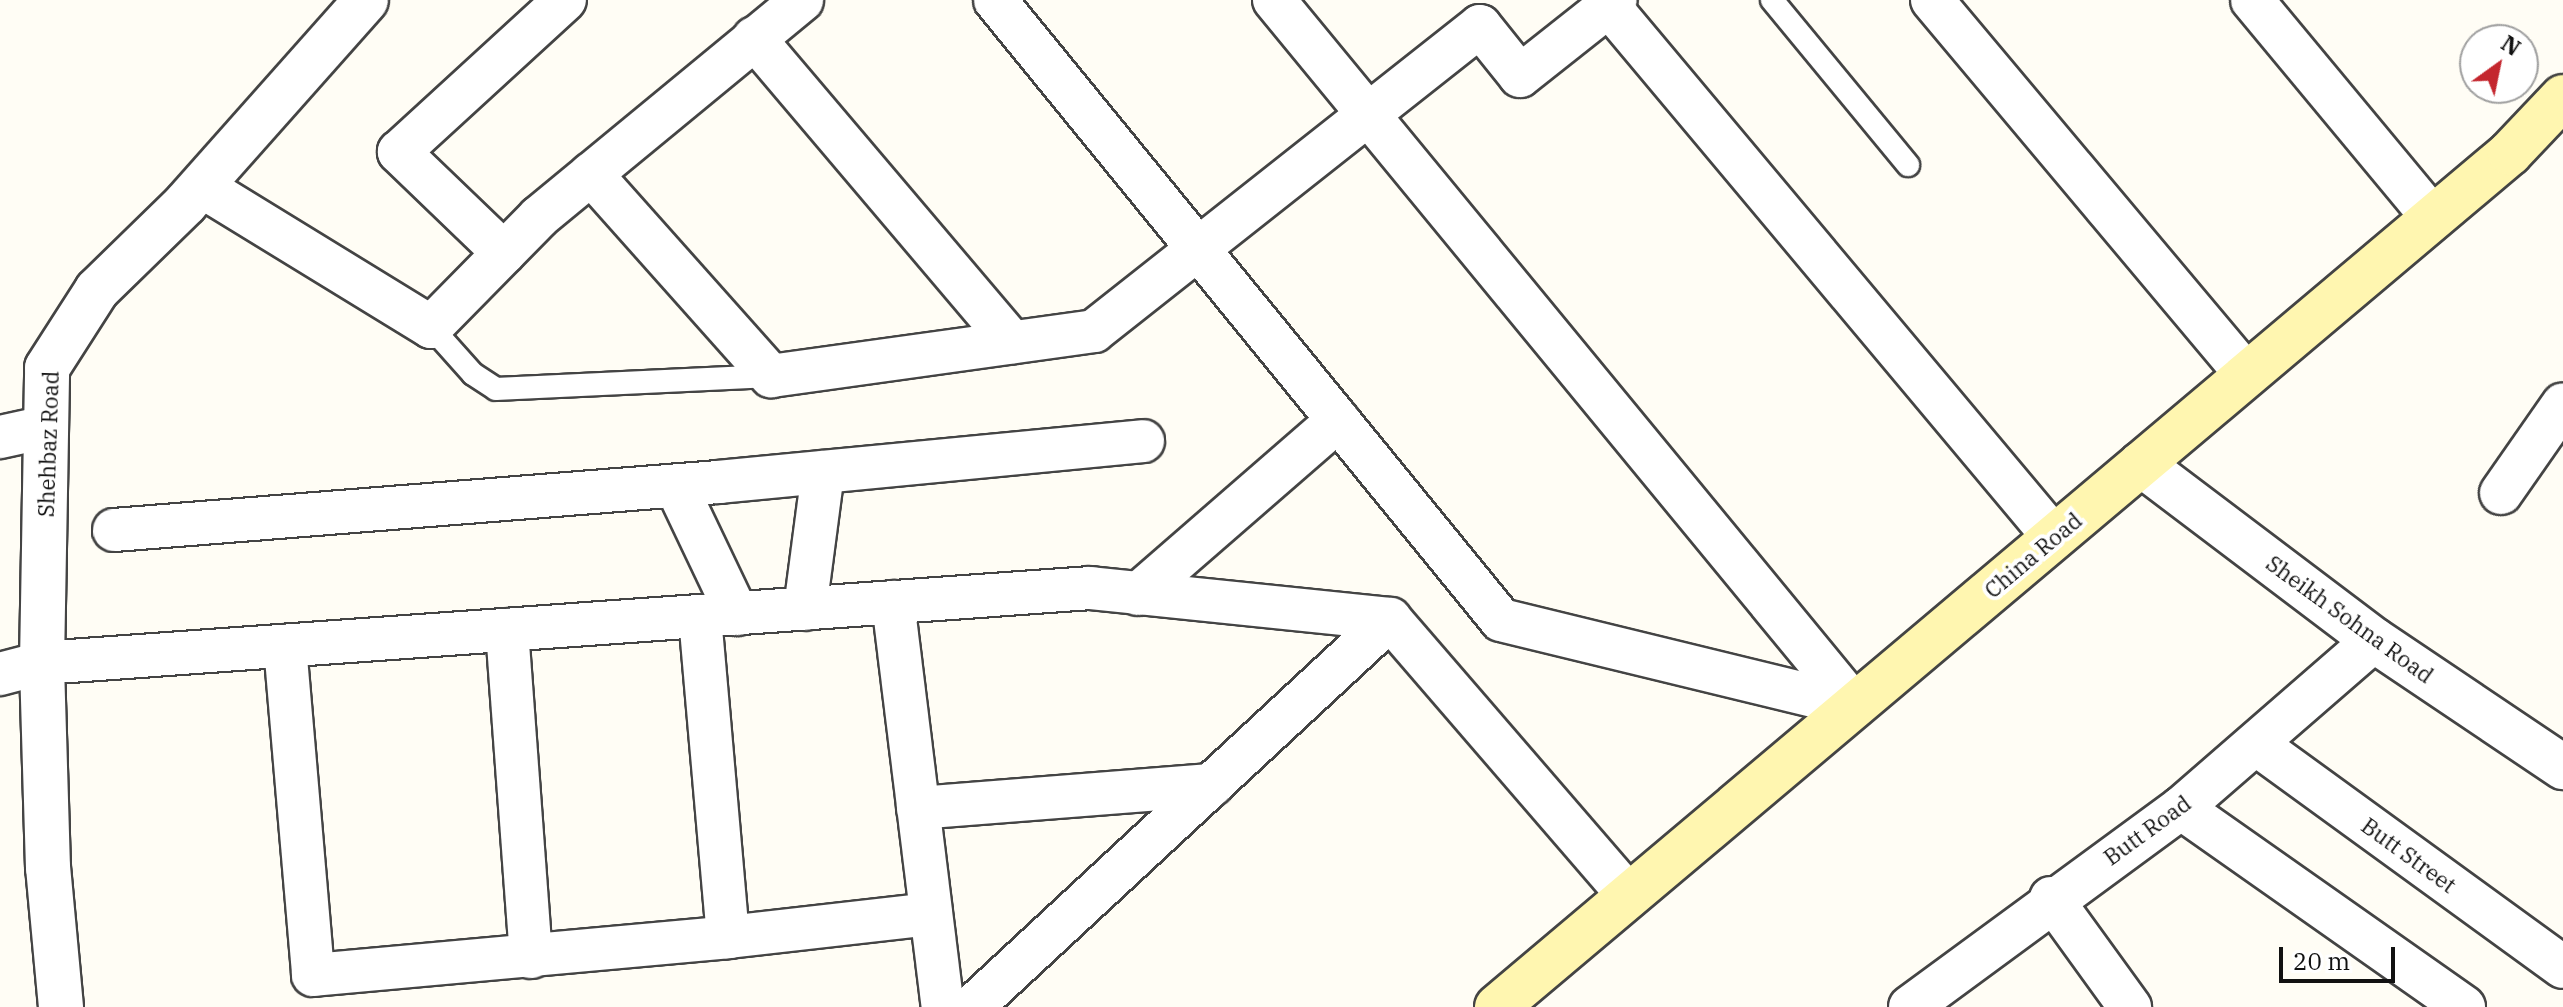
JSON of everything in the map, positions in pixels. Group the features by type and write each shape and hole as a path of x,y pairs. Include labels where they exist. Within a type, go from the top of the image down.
{"main road":[{"name":"China Road","path":"1497,1007 2510,153 2560,106"}],"street":[{"name":"Shehbaz Road","path":"61,1007 48,868 42,663 47,368 97,290 201,186 366,0"},
{"path":"504,253 399,152 565,0"},
{"path":"201,186 431,327 504,253 591,174 802,0"},
{"path":"995,0 1501,620 1855,706"},
{"path":"1274,0 1855,706"},
{"path":"1932,0 2247,375"},
{"path":"2252,0 2433,218"},
{"path":"591,174 771,376 1094,331 1368,114 1470,13 1520,76 1613,3 2054,537"},
{"path":"754,38 1012,342"},
{"path":"2501,493 2563,404"},
{"path":"1138,594 1338,420"},
{"path":"0,437 46,427"},
{"path":"114,530 676,486 1143,441"},
{"name":"Sheikh Sohna Road","path":"2141,464 2374,640 2563,767"},
{"path":"805,609 823,472"},
{"path":"676,486 719,615 728,937"},
{"path":"0,674 42,663 1090,588 1390,619 1629,896"},
{"path":"893,602 943,1007"},
{"path":"972,1007 1390,619"},
{"path":"507,630 531,957"},
{"name":"Butt Road","path":"1910,1007 2051,898 2181,808 2374,640"},
{"path":"285,646 314,991 531,957 931,914"},
{"name":"Butt Street","path":"2256,744 2563,967"},
{"path":"918,808 1212,785"},
{"path":"2181,808 2464,1007"},
{"path":"2051,898 2130,1007"}],"lane":[{"path":"1772,0 1908,165"},
{"path":"431,327 473,374 496,389 771,376"}]}
